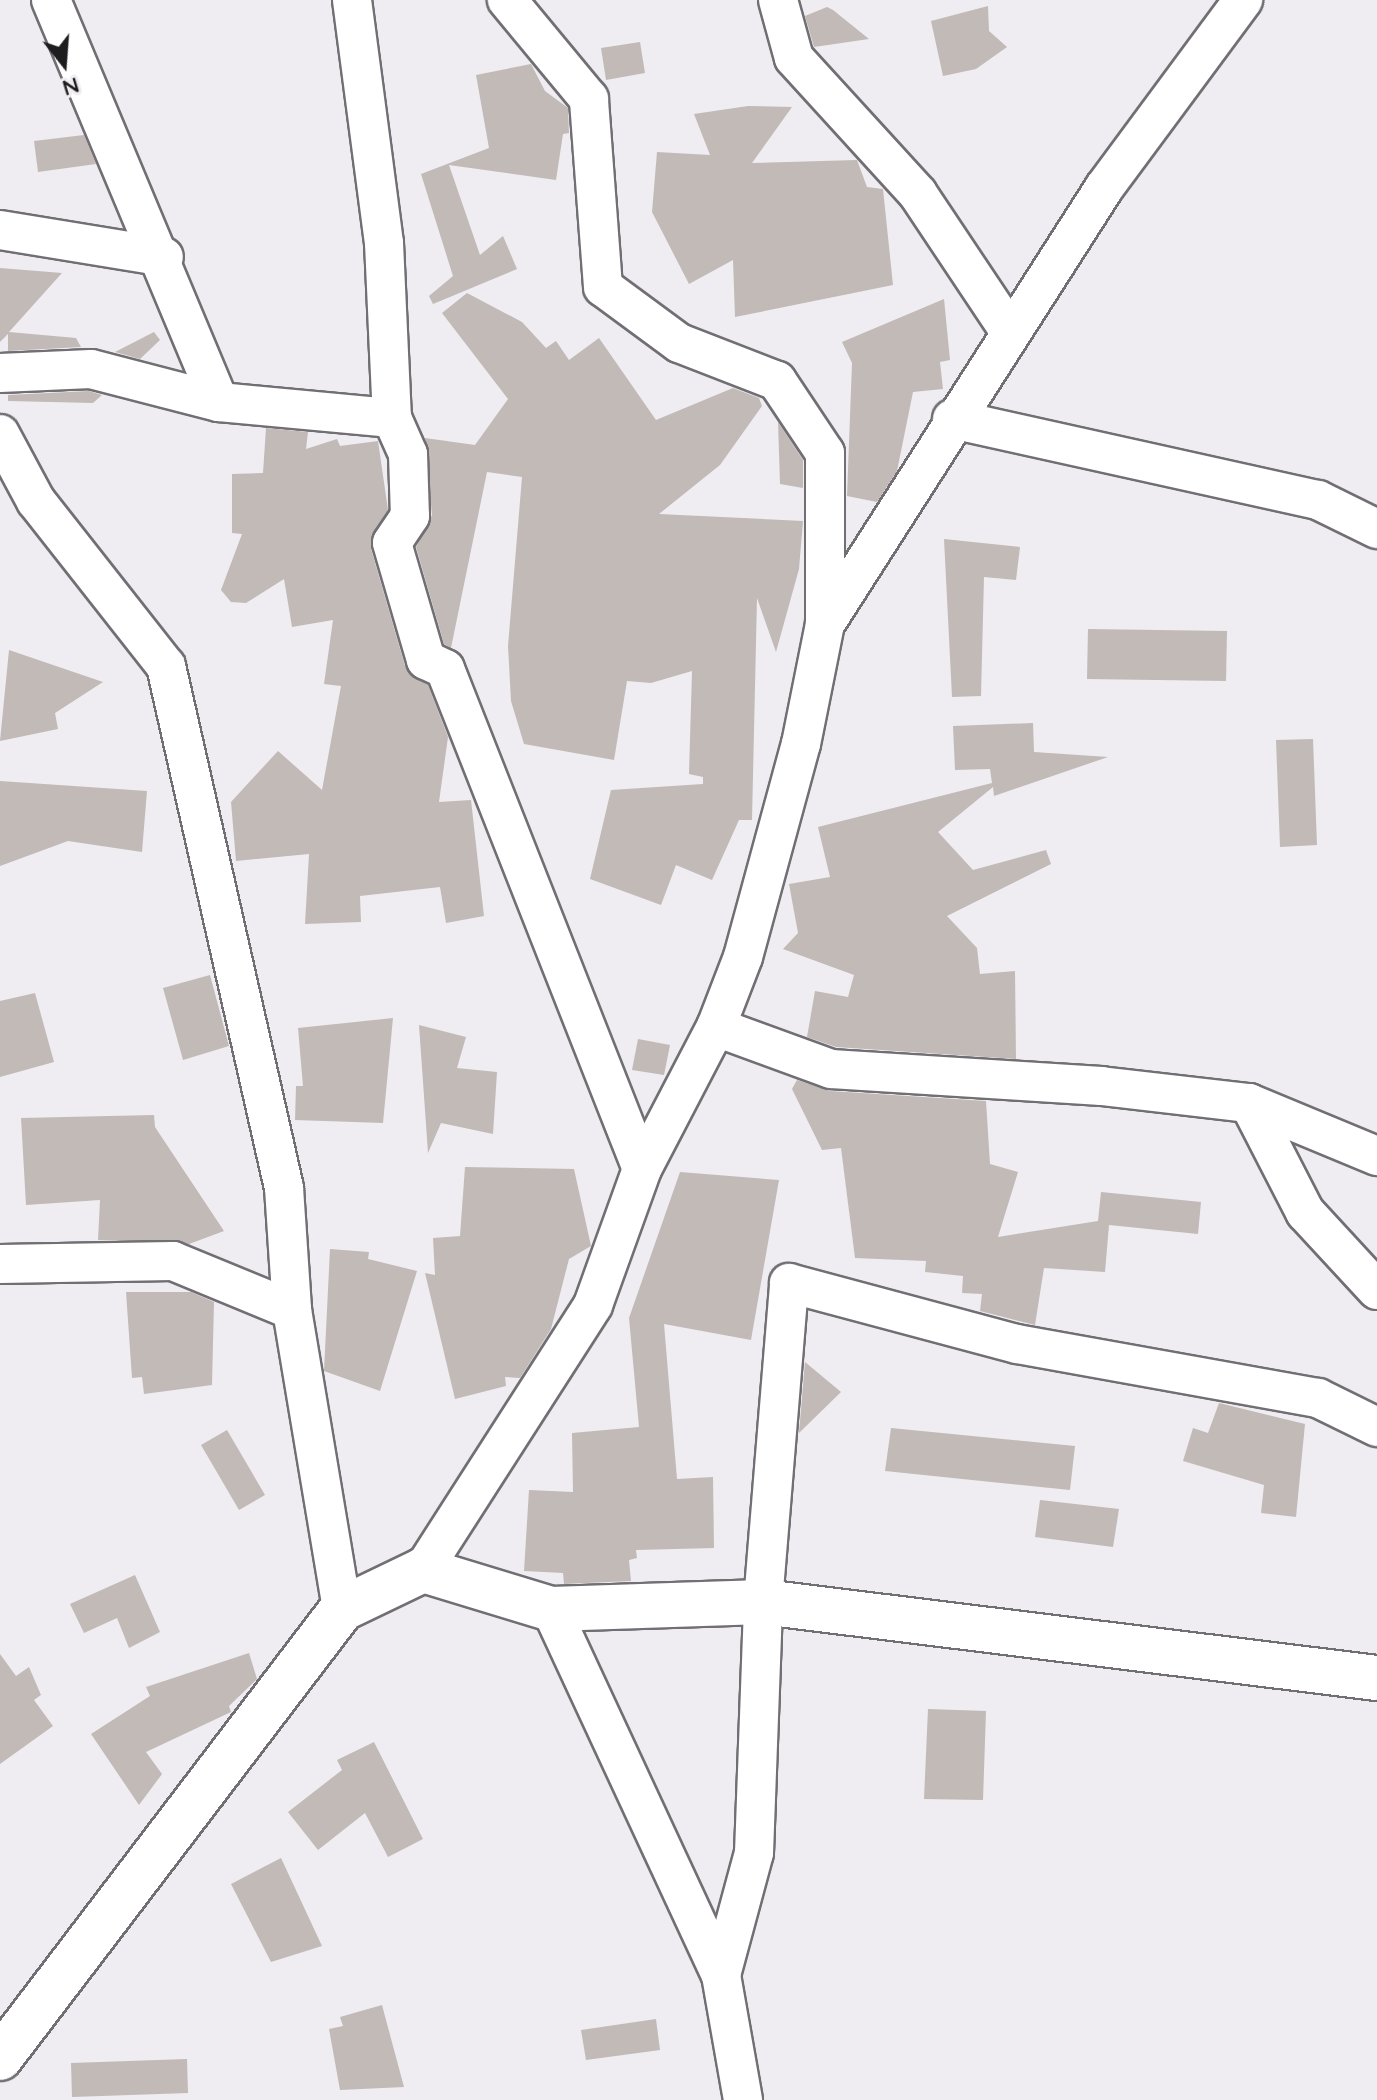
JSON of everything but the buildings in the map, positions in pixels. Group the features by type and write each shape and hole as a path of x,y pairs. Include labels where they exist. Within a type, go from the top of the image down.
{"street":[{"path":"51,0 164,257 219,402"},
{"path":"352,0 384,243 392,418 408,454 410,516 392,543 426,660 445,669 491,779 642,1169"},
{"path":"0,2058 342,1609 423,1570 593,1305 642,1169 716,1027 751,927 825,624 825,453 777,381 679,343 603,287 589,99 507,0"},
{"path":"778,0 794,58 918,194 1010,332"},
{"path":"825,624 952,419 1010,332 1243,0"},
{"path":"0,230 164,257"},
{"path":"0,373 91,369 219,402 392,418"},
{"path":"952,419 1318,500 1377,529"},
{"path":"0,434 36,501 166,666 284,1188 292,1310 342,1609"},
{"path":"716,1027 831,1069 1101,1086 1249,1103 1377,1156"},
{"path":"1249,1103 1305,1212 1377,1290"},
{"path":"0,1264 173,1261 292,1310"},
{"path":"721,1975 754,1853 763,1602 789,1283 1017,1344 1318,1398 1377,1427"},
{"path":"423,1570 551,1609 763,1602 1377,1678"},
{"path":"551,1609 721,1975 743,2100"}]}
